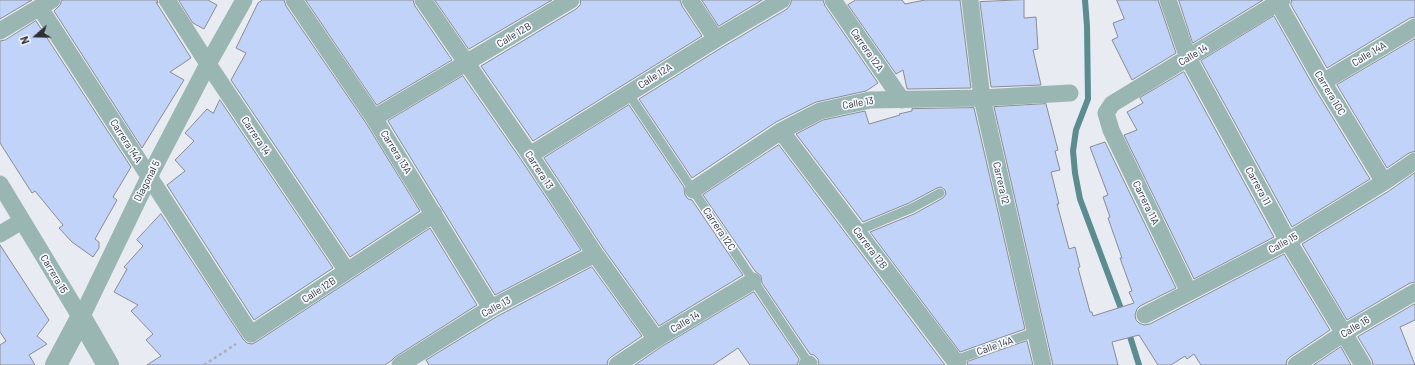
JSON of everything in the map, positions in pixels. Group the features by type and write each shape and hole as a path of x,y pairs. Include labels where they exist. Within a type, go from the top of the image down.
{"street":[{"name":"Carrera 14","path":"167,0 347,272"},
{"name":"Diagonal 5","path":"56,365 81,318 149,177 208,64 244,0"},
{"name":"Carrera 13A","path":"294,0 374,118 491,308"},
{"name":"Carrera 13","path":"423,0 530,155 595,254 656,339"},
{"path":"690,0 716,39"},
{"name":"Calle 12A","path":"530,155 628,93 782,0"},
{"name":"Carrera 12A","path":"832,0 902,100"},
{"name":"Carrera 12","path":"970,0 982,98 1042,365"},
{"name":"Carrera 11","path":"1168,0 1188,58 1288,241 1363,365"},
{"name":"Calle 12B","path":"374,118 467,63 565,1"},
{"name":"Calle 14","path":"1106,112 1112,104 1280,2"},
{"name":"Carrera 10C","path":"1280,2 1323,82 1384,182"},
{"path":"0,31 46,4"},
{"name":"Carrera 14A","path":"46,4 149,177 251,334"},
{"name":"Calle 14A","path":"1323,82 1415,27"},
{"name":"Calle 13","path":"693,190 781,131 820,111 870,100 982,98 1070,92"},
{"name":"Carrera 11A","path":"1106,112 1111,130 1189,292"},
{"name":"Carrera 12B","path":"781,131 956,363"},
{"name":"Calle 15","path":"1145,315 1288,241 1384,182 1415,161"},
{"name":"Carrera 15","path":"0,184 108,365"},
{"name":"Calle 12B","path":"251,334 434,214"},
{"path":"0,234 22,221"},
{"name":"Calle 13","path":"400,365 491,308 595,254"},
{"name":"Calle 14","path":"617,365 656,339 753,280"},
{"name":"Calle 16","path":"1296,365 1344,333 1415,292"}],"lane":[{"name":"Carrera 12C","path":"628,93 809,365"},
{"path":"857,231 912,208 940,193"},
{"name":"Calle 14A","path":"956,363 1035,332"}],"path":[{"path":"204,365 251,334"}],"building":[{"path":"0,0 32,0 0,19"},
{"path":"62,0 157,0 158,3 156,2 191,58 170,72 184,80 142,148 54,11 60,5"},
{"path":"179,0 208,0 217,5 204,29 193,23"},
{"path":"263,0 284,0 286,6 366,123 420,211 350,257 231,80 246,53 236,48 258,3"},
{"path":"306,0 413,0 415,6 452,60 377,105"},
{"path":"435,0 552,0 469,49"},
{"path":"581,0 680,0 682,6 702,36 533,141 481,66 576,9 580,5"},
{"path":"702,0 762,0 719,26"},
{"path":"792,0 823,0 825,6 878,83 866,91 816,102 776,122 692,178 639,99 787,9"},
{"path":"856,0 902,0 905,4 925,0 960,0 971,88 907,89 903,70 896,74 848,5"},
{"path":"1024,0 1024,18 1036,17 1038,49 1033,50 1041,85 991,87 980,2"},
{"path":"1117,0 1158,0 1176,53 1132,80 1112,40 1118,37 1113,23 1124,19"},
{"path":"1179,0 1263,0 1193,43"},
{"path":"1292,0 1415,0 1415,17 1410,18 1327,68 1291,5"},
{"path":"1274,16 1314,87 1370,179 1292,227 1201,61"},
{"path":"36,21 131,167 113,197 117,200 95,239 99,242 99,248 93,257 72,242 59,228 63,225 35,191 32,193 0,143 0,41 5,40"},
{"path":"1415,39 1415,151 1409,153 1387,168 1337,85"},
{"path":"1184,72 1274,237 1194,279 1124,135 1137,130 1127,112 1143,103 1140,98"},
{"path":"463,76 581,250 495,295 388,121"},
{"path":"220,100 333,268 254,320 167,185 185,171 175,160 194,141 185,133 207,109 213,113"},
{"path":"1046,104 1058,150 1055,151 1060,170 1051,172 1059,204 1057,204 1069,249 1075,247 1080,267 1078,268 1090,312 1092,312 1093,316 1134,303 1129,292 1132,291 1120,258 1122,258 1108,218 1110,217 1103,197 1108,195 1090,147 1105,142 1176,288 1140,306 1135,315 1136,320 1139,323 1144,325 1150,324 1284,254 1330,330 1290,357 1287,360 1286,365 1201,365 1194,354 1187,359 1185,356 1171,365 1158,365 1139,335 1112,342 1118,365 1053,365 994,107"},
{"path":"629,105 684,187 685,195 688,199 692,200 743,275 659,326 603,248 544,158"},
{"path":"974,108 1025,329 960,352 870,232 914,214 943,198 946,194 945,190 941,187 937,188 909,203 863,222 796,134 823,120 865,111 869,124 912,111 912,109"},
{"path":"779,145 945,365 819,365 818,359 814,355 810,354 762,283 761,276 755,271 703,195"},
{"path":"1415,173 1415,282 1410,283 1347,320 1302,244 1389,191"},
{"path":"161,214 247,343 252,344 256,342 430,228 477,305 395,357 385,365 147,365 161,356 146,340 153,334 131,311 138,305 114,292 127,269 124,267 143,246 137,240"},
{"path":"0,245 49,320 37,336 47,344 29,355 35,365 0,365 0,345 6,341 0,332"},
{"path":"592,267 642,336 611,357 608,360 607,365 429,365 426,360 496,317"},
{"path":"754,292 799,359 797,365 750,365 738,348 713,365 635,365 661,347"},
{"path":"1415,304 1415,320 1400,327 1415,365 1373,365 1372,360 1358,337"},
{"path":"1027,341 1033,365 968,365 967,362"},
{"path":"1341,347 1351,365 1314,365"}],"waterway":[{"path":"1085,0 1087,26 1088,99 1076,130 1073,151 1075,173 1080,199 1123,314"},
{"path":"1128,330 1139,365"}]}
